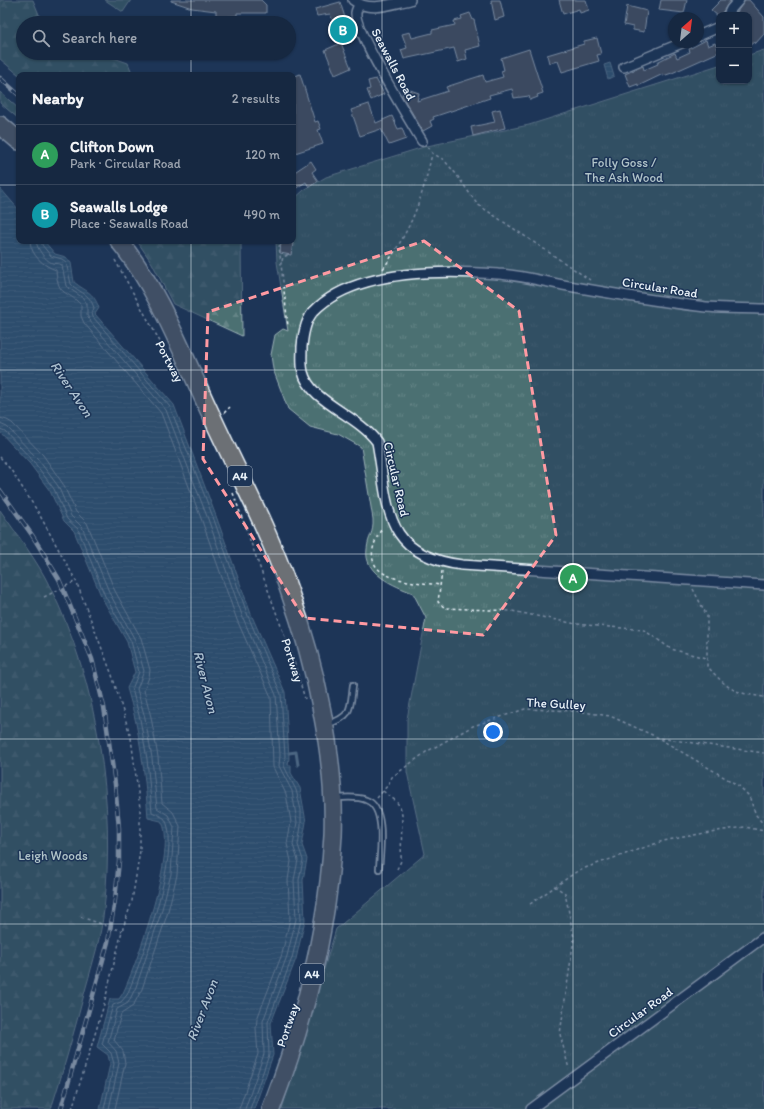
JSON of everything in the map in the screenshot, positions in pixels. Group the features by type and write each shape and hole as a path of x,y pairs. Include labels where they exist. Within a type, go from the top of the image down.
{"highway":[{"path":"0,125 16,138"},
{"name":"Portway","path":"116,248 134,260 161,309 189,365 270,539 290,591 314,671 325,725 332,798 333,834 322,929 285,1073 271,1109"}],"street":[{"path":"356,2 374,8 410,0"},
{"path":"729,12 730,9 740,0"},
{"name":"Seawalls Road","path":"356,2 357,21 375,60 422,141"},
{"path":"704,33 716,28"},
{"path":"624,67 670,48"},
{"name":"Circular Road","path":"764,309 699,306 500,274 440,271 394,276 352,287 330,298 313,312 306,326 302,356 303,372 307,383 314,392 332,406 357,421 370,431 377,442 392,521 400,536 407,544 425,556 440,562 462,566 764,585"},
{"name":"Circular Road","path":"531,1109 764,937"}],"lane":[{"path":"325,725 343,719 348,713 353,684"},
{"path":"332,798 363,799 372,803 377,809 380,822 379,869"}],"path":[{"path":"422,141 432,153 444,160 456,174 477,204 590,280"},
{"path":"382,270 402,240 414,218 424,188 432,153"},
{"path":"281,245 279,246 288,326"},
{"name":"Portway","path":"116,248 176,370"},
{"path":"282,263 283,257 288,255"},
{"path":"0,457 11,470 38,512 76,581 112,676 131,738 140,808 140,851 132,901 122,931 103,1008 72,1109"},
{"name":"Portway","path":"232,493 292,654 306,703"},
{"path":"381,530 376,539 372,559 377,569 386,576 441,585"},
{"path":"443,569 438,602 445,608 512,611 576,624 644,630 671,649 706,658"},
{"path":"44,597 76,581"},
{"path":"692,588 707,616 707,666 721,682 734,692 764,697"},
{"name":"The Gulley","path":"372,803 383,791 392,777 426,752 473,726 525,709 576,711 610,716 659,738 764,753"},
{"path":"659,738 739,786 749,796 756,815 764,826"},
{"path":"383,791 396,801 402,815 401,861 397,869"},
{"path":"530,904 579,870 663,841 710,832 745,828 764,831"},
{"path":"554,886 565,893 574,938 560,1034 570,1072"},
{"path":"81,917 122,931"}],"highlighted area":[{"path":"424,241 519,311 556,535 483,635 304,618 203,459 208,312"}],"green space":[{"path":"0,0 33,0 40,16 16,16 16,60 120,60 128,63 132,72 16,72 0,59"},
{"path":"105,0 131,0 123,12"},
{"name":"Folly Goss / The Ash Wood","path":"764,50 764,1109 282,1109 336,929 425,854 407,772 407,719 426,618 413,593 389,583 382,578 375,572 367,558 368,541 373,528 373,519 361,447 338,434 310,427 288,409 273,369 271,355 275,335 283,329 288,331 277,262 276,244 296,244 296,197 304,190 326,177 427,146 529,125 716,66 716,84 752,84 752,54"},
{"path":"0,92 16,106 16,116 0,103"},
{"path":"139,244 241,244 242,336 173,304 152,263"},
{"name":"Leigh Woods","path":"0,510 39,567 67,624 91,703 100,745 105,787 107,870 103,920 94,959 51,1109 0,1109"}],"water":[{"path":"610,63 614,76 608,79 604,65"},
{"name":"River Avon","path":"0,188 16,207 16,244 47,244 55,254 66,257 71,263 74,282 89,292 97,302 99,308 95,314 174,405 251,614 285,692 289,758 288,765 291,765 291,773 300,788 306,822 302,845 307,859 303,880 305,920 296,959 271,1023 273,1055 254,1109 100,1109 110,1064 108,1055 97,1047 110,999 119,999 123,993 137,958 154,906 164,854 165,834 161,821 148,818 141,752 132,704 127,688 135,672 127,642 102,598 74,531 64,521 50,491 30,464 0,432"}],"building":[{"path":"261,0 266,5 266,13 237,13 237,16 216,16 216,11 192,8 171,1"},
{"path":"491,0 500,0 504,17 495,20"},
{"path":"559,0 586,0 589,10 580,13 579,9 563,14"},
{"path":"661,0 687,0 684,12 659,10"},
{"path":"721,0 731,0 723,12 716,12 716,14 711,10"},
{"path":"745,0 749,0 764,17 764,34 755,44 754,42 752,44 752,12 737,12"},
{"path":"340,2 351,36 349,36 351,41 342,44 330,14 317,16 315,9"},
{"path":"627,6 647,11 644,32 633,30 633,27 624,25"},
{"path":"470,13 474,20 480,46 465,50 467,59 458,62 454,48 404,59 401,50 407,48 402,34 410,32 412,38 432,33 432,30 455,25 454,21 462,19 461,16"},
{"path":"597,38 601,54 597,55 599,61 562,72 558,61 549,63 547,55 584,44 584,41"},
{"path":"706,40 708,46 715,43 716,53 672,73 663,76 663,74 638,86 638,84 630,87 625,74 643,66 644,70 658,64 657,62 675,53 677,58 690,52 689,49 691,48 704,48 704,41"},
{"path":"341,43 351,68 335,75 325,50"},
{"path":"529,49 543,93 530,100 529,96 514,98 512,89 489,95 490,98 433,117 434,119 430,121 432,126 423,131 402,96 404,88 419,93 417,101 448,91 446,87 483,75 485,82 503,77 501,71 504,70 501,58"},
{"path":"300,74 315,122 318,121 321,129 318,130 323,144 296,153 296,76"},
{"path":"376,79 384,94 371,100 367,90 370,89 368,81"},
{"path":"369,104 376,123 392,116 398,129 402,128 406,139 389,145 381,129 360,136 351,110"},
{"path":"500,109 505,128 473,136 471,127 495,122 492,111"},
{"path":"311,161 316,169 312,172 318,181 309,187 306,182 296,188 296,171"},
{"path":"281,244 293,244 291,255 280,253"}],"waterway":[{"path":"289,753 296,752 298,765"}],"railway":[{"path":"0,78 16,92"},
{"path":"0,490 32,535 59,579 92,659 104,707 115,784 119,828 119,861 115,900 108,942 61,1109"}],"place":[{"name":"Seawalls Lodge","path":"343,30"},
{"name":"Clifton Down","path":"573,578"}]}
